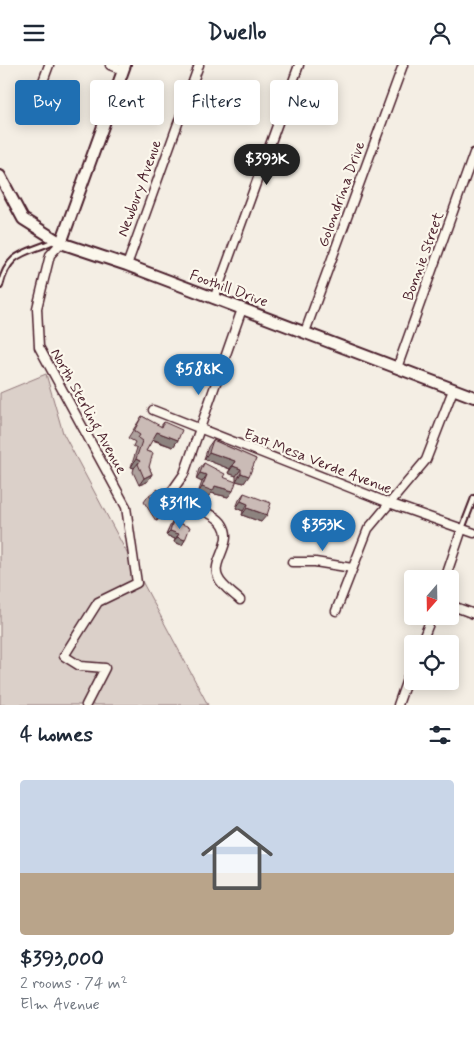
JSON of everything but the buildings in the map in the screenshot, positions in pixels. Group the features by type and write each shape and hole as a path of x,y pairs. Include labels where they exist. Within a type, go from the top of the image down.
{"street":[{"path":"43,80 49,65"},
{"path":"58,241 124,67 110,65"},
{"name":"Newbury Avenue","path":"127,265 198,65"},
{"path":"214,299 299,65"},
{"name":"Golondrina Drive","path":"305,332 403,65"},
{"name":"Bonnie Street","path":"397,369 474,153"},
{"name":"Foothill Drive","path":"0,176 23,219 58,241 127,265 474,397"},
{"name":"North Sterling Avenue","path":"58,241 50,255 37,308 39,347 126,507 137,583 98,602 64,656 80,666 104,668 86,705"},
{"path":"240,600 218,577 216,567 225,547 226,533 223,524 212,515 186,504 172,491 184,474 242,309"},
{"path":"336,611 368,529 426,460 453,390"},
{"name":"East Mesa Verde Avenue","path":"153,410 199,430 389,503 474,533"},
{"path":"448,570 462,529"},
{"path":"292,562 315,562 352,568"},
{"path":"459,608 474,614"},
{"path":"398,705 404,688"}],"lane":[{"path":"0,286 10,263 22,252 58,241"},
{"path":"462,529 474,498"}],"shaded area":[{"path":"46,374 63,433 208,705 0,705 0,393"}]}
